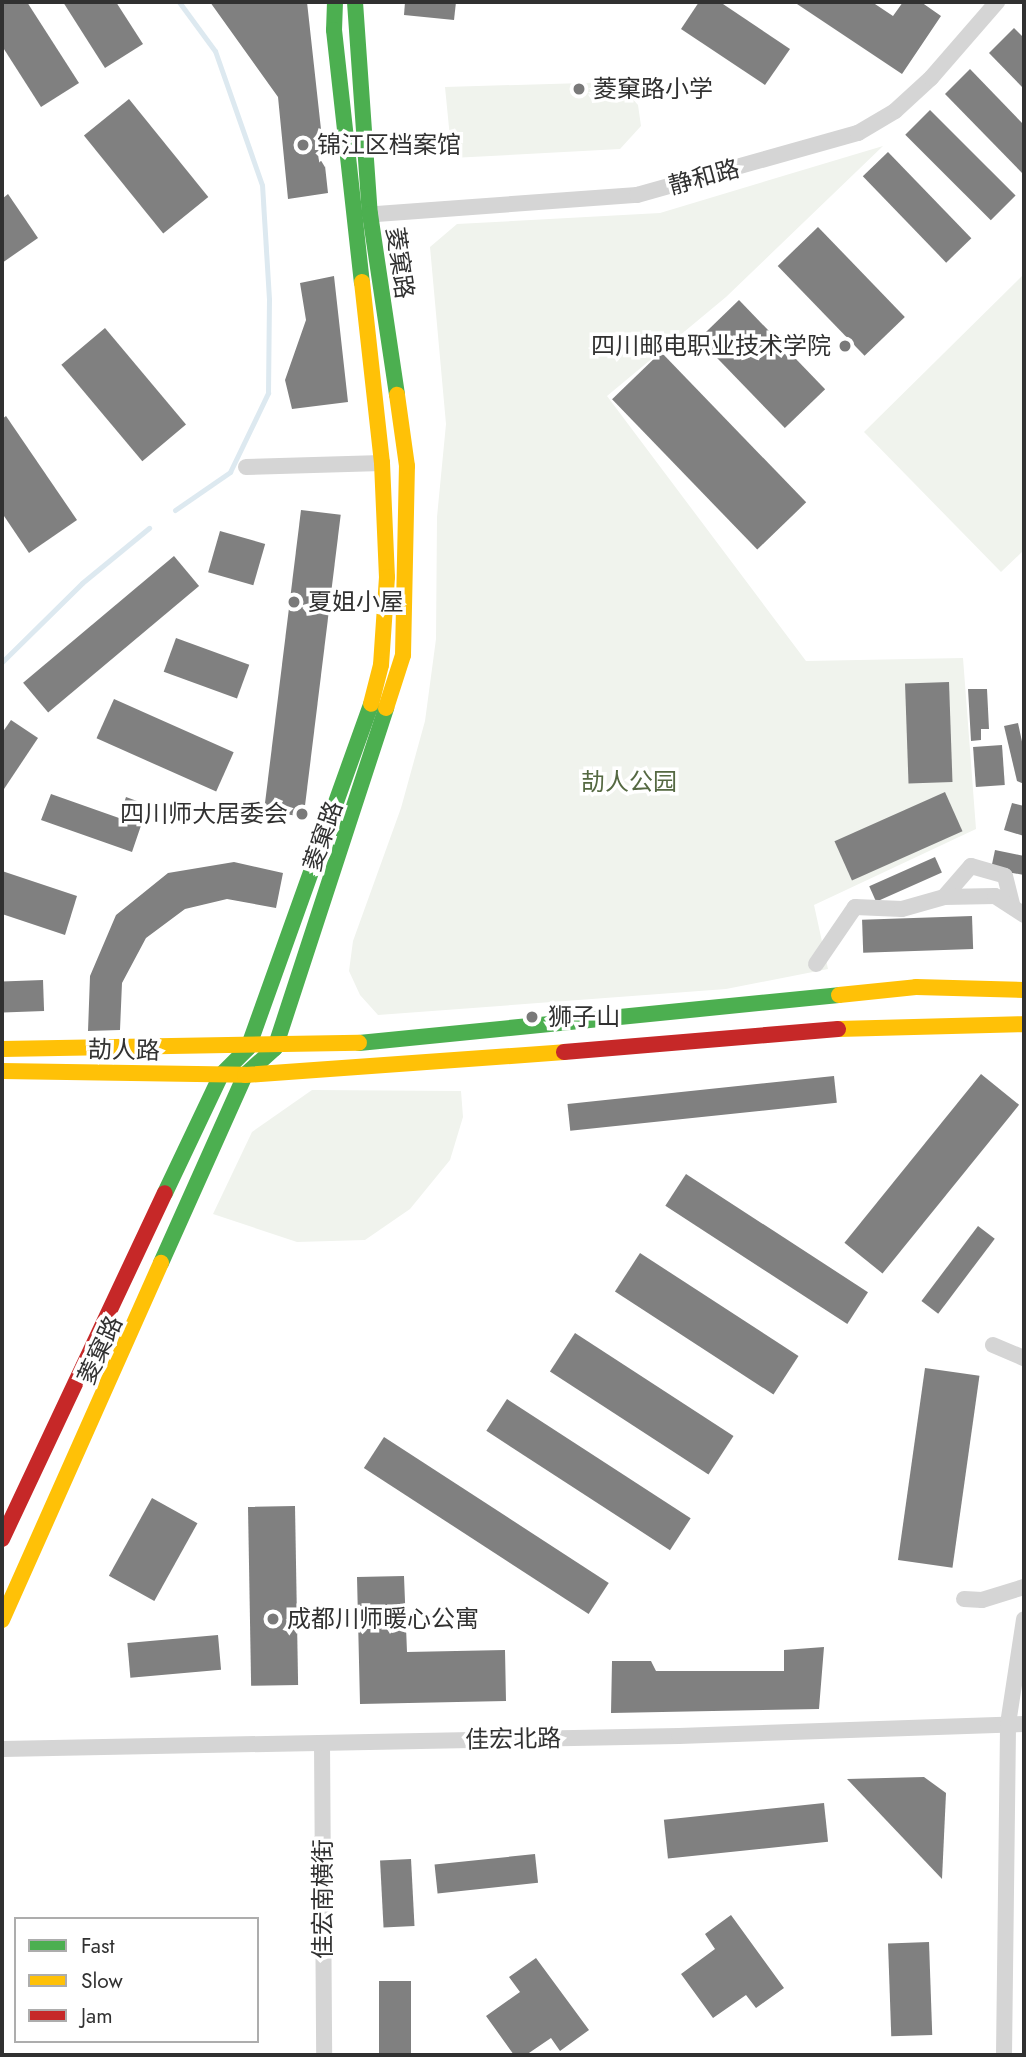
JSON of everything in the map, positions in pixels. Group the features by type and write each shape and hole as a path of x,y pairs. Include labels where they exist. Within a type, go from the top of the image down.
{"street":[{"name":"菱窠路","path":"2,1539 221,1075 248,1048 366,726 381,665 387,577 383,463 362,215 335,2"},
{"name":"菱窠路","path":"2,1620 245,1075 275,1048 403,655 407,466 362,215 355,2"},
{"name":"静和路","path":"362,215 638,195 858,133 895,111 931,78 997,2"},
{"path":"246,467 383,463"},
{"path":"944,897 971,866 1005,876 1018,911"},
{"path":"816,964 855,907 902,909 944,897 995,896 1018,911"},
{"path":"2,1049 275,1048 398,1041 916,987 1024,990"},
{"name":"劼人路","path":"2,1071 245,1075 536,1055 790,1030 1024,1024"},
{"path":"993,1345 1024,1358"},
{"path":"964,1599 982,1600 1024,1587"},
{"path":"1004,2055 1016,1724 1024,1619"},
{"name":"佳宏北路","path":"2,1749 1016,1724"},
{"name":"佳宏南横街","path":"323,1743 324,2055"}],"green space":[{"path":"618,82 638,105 641,126 620,149 452,158 445,87"},
{"name":"劼人公园","path":"883,146 726,297 607,396 806,661 963,658 976,829 814,905 828,969 726,989 378,1015 360,995 349,971 353,941 401,808 425,721 436,639 437,517 446,424 430,247 457,224 660,213"},
{"path":"1024,274 1024,550 1001,572 864,432"},
{"path":"312,1090 461,1091 463,1117 450,1160 410,1209 365,1240 297,1242 213,1214 252,1132"}],"building":[{"path":"2,2 27,2 79,83 41,107 2,46"},
{"path":"63,2 116,2 143,44 105,68"},
{"name":"锦江区档案馆","path":"210,2 307,2 328,193 288,199 278,97"},
{"path":"405,2 456,2 454,20 404,15"},
{"path":"699,2 720,2 790,49 765,85 681,29"},
{"path":"794,2 872,2 893,16 903,2 921,2 941,16 902,74"},
{"path":"1014,28 1024,38 1024,89 989,53"},
{"path":"970,69 1024,125 1024,175 945,94"},
{"path":"129,99 208,197 163,233 84,136"},
{"path":"930,110 1016,196 991,220 905,135"},
{"path":"888,152 971,238 946,263 863,176"},
{"path":"8,194 38,238 2,263 2,199"},
{"path":"818,227 905,317 865,356 778,266"},
{"path":"334,276 348,402 292,409 285,380 306,320 300,283"},
{"path":"739,300 825,389 785,428 699,339"},
{"path":"105,328 186,425 142,461 61,365"},
{"path":"661,352 806,502 757,550 612,399"},
{"path":"6,416 77,520 29,553 2,513 2,419"},
{"path":"301,510 341,515 304,817 264,812"},
{"path":"220,531 265,544 253,585 208,572"},
{"path":"174,556 199,586 48,713 23,683"},
{"path":"176,638 249,665 237,699 164,672"},
{"path":"949,682 952,782 909,783 905,684"},
{"path":"968,689 987,689 989,729 981,729 981,740 971,741"},
{"path":"114,699 234,752 216,792 97,738"},
{"path":"11,720 38,738 2,792 2,733"},
{"path":"1018,723 1024,751 1024,784 1017,781 1004,726"},
{"path":"1002,745 1005,785 976,787 973,747"},
{"path":"945,792 962,831 852,880 834,841"},
{"path":"51,794 119,818 126,797 148,805 132,852 41,820"},
{"path":"1012,803 1024,806 1024,836 1004,830"},
{"path":"995,850 1024,856 1024,875 991,869"},
{"path":"935,857 942,873 876,902 869,886"},
{"path":"234,862 283,873 276,908 227,899 185,909 146,938 122,983 120,1030 88,1031 90,976 116,915 168,873"},
{"path":"2,871 77,896 65,935 2,914"},
{"path":"972,916 973,949 863,953 862,920"},
{"path":"43,980 44,1011 3,1012 2,981"},
{"path":"981,1074 1019,1105 883,1273 844,1243"},
{"path":"834,1076 837,1103 570,1131 567,1104"},
{"path":"686,1174 868,1292 847,1324 665,1206"},
{"path":"978,1226 995,1239 938,1314 921,1301"},
{"path":"640,1253 799,1356 773,1395 615,1292"},
{"path":"575,1333 734,1436 708,1475 550,1372"},
{"path":"925,1368 979,1376 952,1568 898,1560"},
{"path":"507,1399 691,1518 670,1550 486,1431"},
{"path":"384,1437 609,1583 589,1614 364,1468"},
{"path":"152,1498 197,1523 154,1601 109,1576"},
{"path":"295,1506 298,1685 251,1686 248,1507"},
{"path":"404,1576 407,1652 505,1650 506,1701 360,1704 357,1577"},
{"path":"218,1635 221,1670 130,1678 127,1643"},
{"path":"824,1647 819,1709 611,1713 612,1661 651,1661 656,1671 784,1671 784,1650"},
{"path":"924,1777 946,1793 942,1879 847,1779"},
{"path":"824,1803 828,1842 668,1859 664,1820"},
{"path":"535,1854 538,1883 438,1893 435,1865"},
{"path":"411,1859 415,1926 384,1928 380,1861"},
{"path":"731,1915 784,1988 756,2008 746,1995 713,2018 681,1974 715,1949 705,1934"},
{"path":"929,1942 932,2035 891,2036 888,1943"},
{"path":"536,1958 589,2030 560,2051 551,2038 526,2055 514,2055 486,2016 520,1992 509,1977"},
{"path":"379,1981 411,1981 411,2055 379,2055"}],"waterway":[{"path":"175,510 230,472 268,393 269,299 262,185 215,51 179,2"},
{"path":"2,662 82,583 149,528"}],"traffic: fast":[{"path":"335,2 334,30 362,282"},
{"path":"355,2 370,214 397,395"},
{"path":"165,1193 221,1075 248,1048 371,704"},
{"path":"161,1263 245,1075 275,1048 386,708"},
{"path":"359,1043 839,995"}],"traffic: slow":[{"path":"362,282 382,463 387,577 381,665 371,704"},
{"path":"386,708 403,655 407,466 397,395"},
{"path":"839,995 916,987 1024,990"},
{"path":"838,1029 1024,1024"},
{"path":"2,1049 359,1043"},
{"path":"2,1071 245,1075 564,1052"},
{"path":"2,1620 161,1263"}],"traffic: jam":[{"path":"564,1052 838,1029"},
{"path":"2,1539 165,1193"}],"place":[{"name":"菱窠路小学","path":"579,89"},
{"name":"锦江区档案馆","path":"303,145"},
{"name":"四川邮电职业技术学院","path":"845,346"},
{"name":"夏姐小屋","path":"294,602"},
{"name":"四川师大居委会","path":"302,814"},
{"name":"狮子山","path":"532,1017"},
{"name":"成都川师暖心公寓","path":"273,1619"}]}
